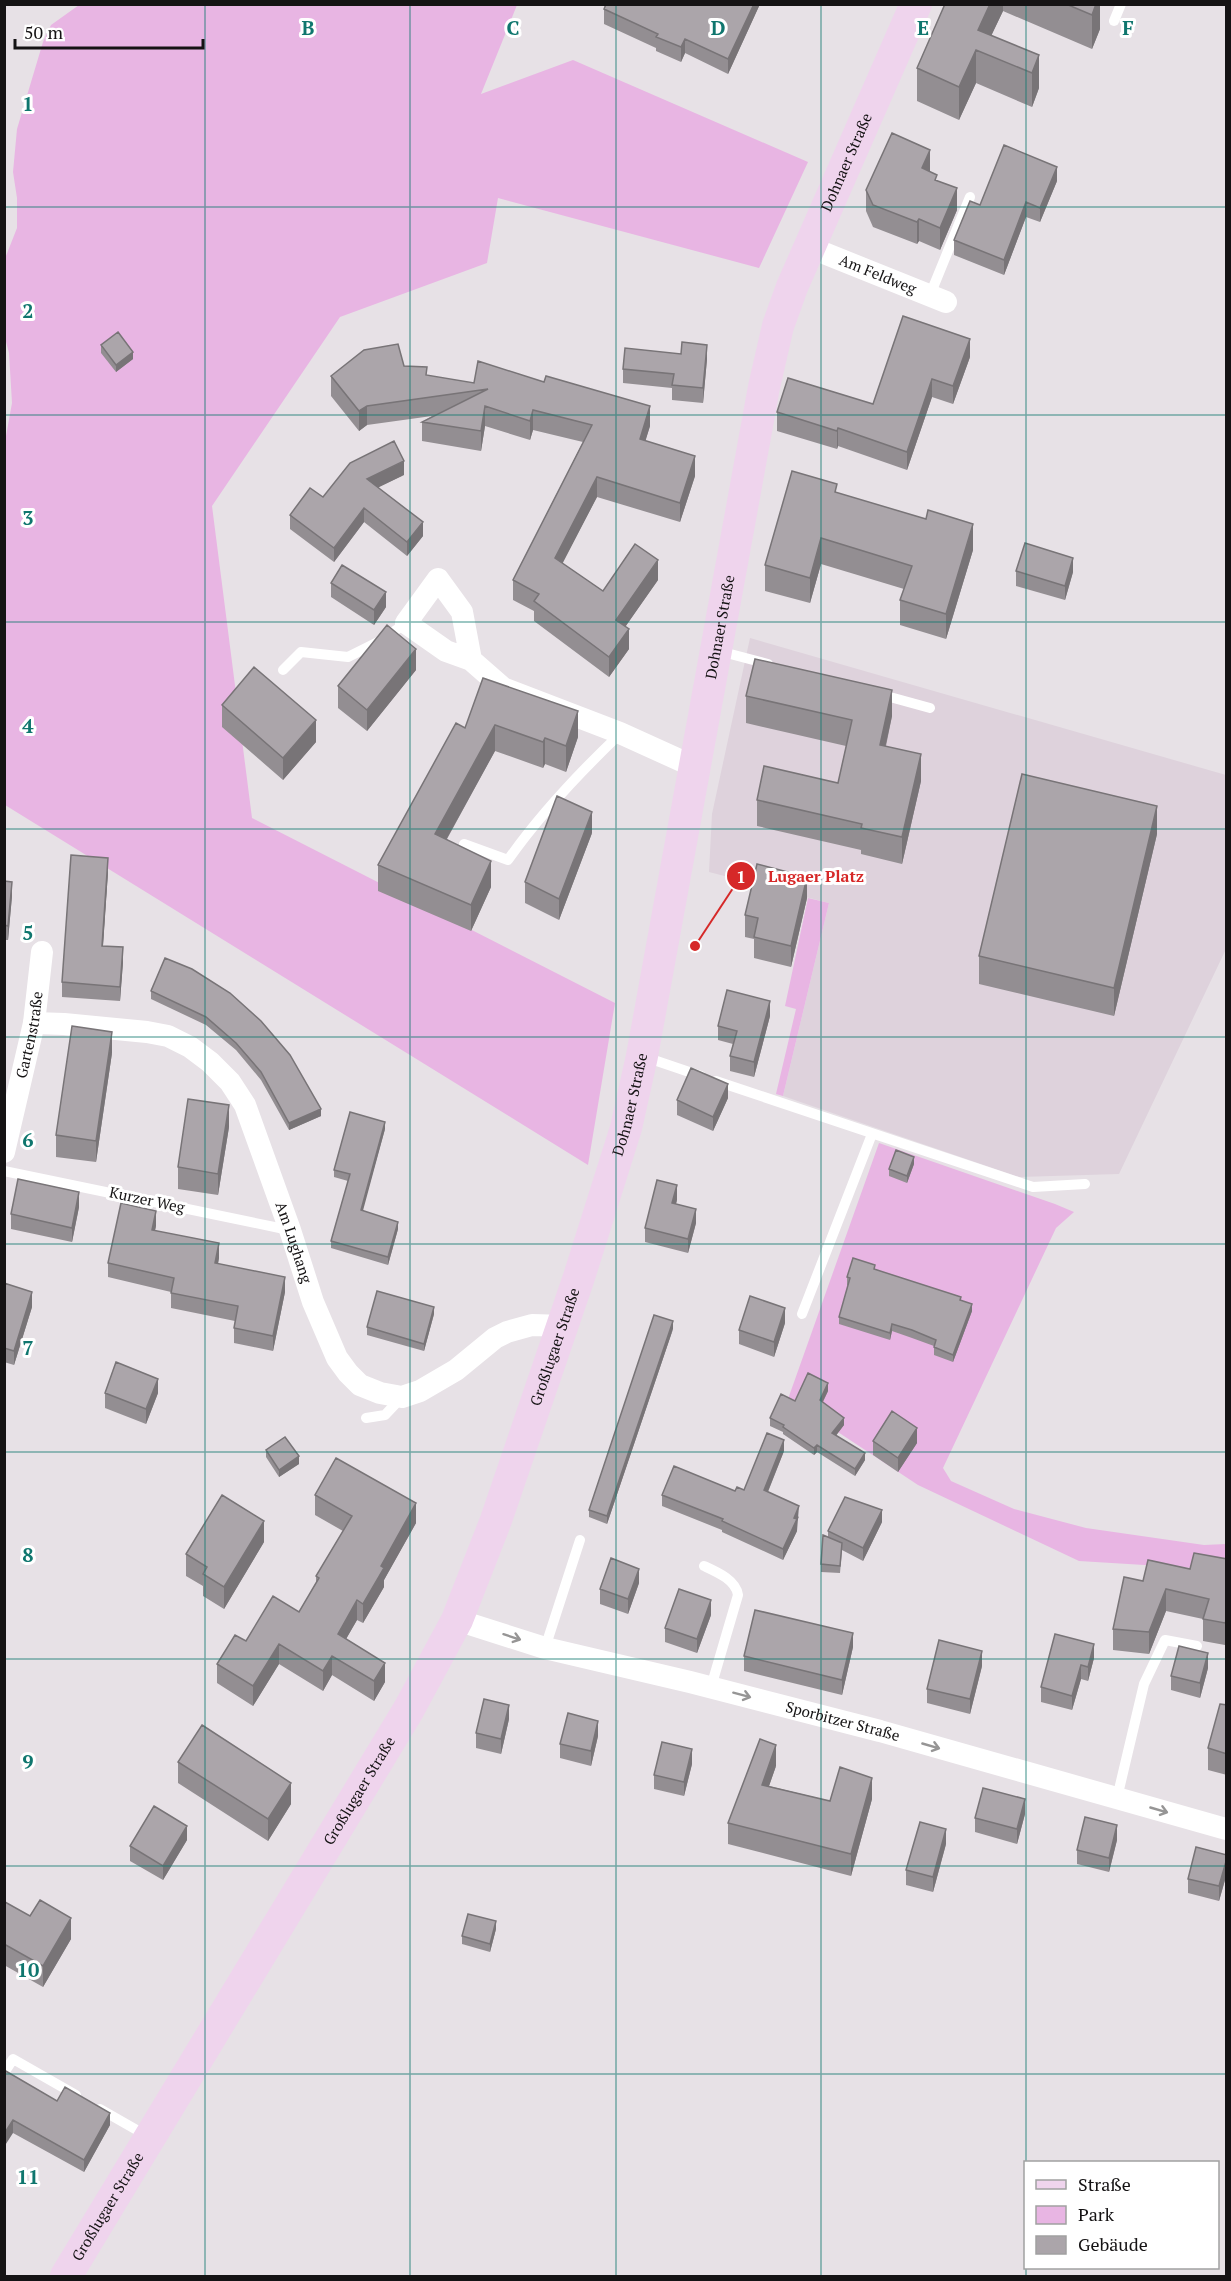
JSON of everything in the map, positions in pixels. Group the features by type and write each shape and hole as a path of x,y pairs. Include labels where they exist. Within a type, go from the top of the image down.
{"main road":[{"name":"Dohnaer Straße","path":"581,1269 626,1128 642,1056 762,398 776,336 792,287 916,4"},
{"name":"Großlugaer Straße","path":"66,2277 408,1709 457,1620 496,1520 564,1326 581,1269"}],"street":[{"name":"Am Feldweg","path":"809,247 938,299"},
{"path":"471,660 462,612 438,579 406,623 446,651 471,660 503,688 620,733 695,767"},
{"name":"Gartenstraße","path":"4,1152 34,1023 42,952"},
{"name":"Am Lughang","path":"34,1023 64,1023 168,1036 190,1047 210,1062 230,1082 245,1105 313,1302 337,1358 360,1384 380,1393 402,1397"},
{"path":"402,1397 436,1383 495,1338 507,1332 532,1325 564,1326"},
{"name":"Sporbitzer Straße","path":"457,1620 545,1648 711,1687 880,1731 1227,1829"}],"lane":[{"path":"1114,21 1121,4"},
{"path":"938,299 970,197"},
{"path":"283,670 301,652 348,657 380,641 406,623"},
{"path":"716,650 784,668"},
{"path":"862,689 930,708"},
{"path":"464,844 508,860 532,826 582,770 620,733"},
{"path":"642,1056 1033,1187 1085,1184"},
{"path":"802,1314 872,1134"},
{"name":"Kurzer Weg","path":"4,1171 290,1230"},
{"path":"366,1418 385,1415 402,1397"},
{"path":"545,1648 580,1540"},
{"path":"704,1566 733,1585 737,1589 738,1596 711,1687"},
{"path":"1117,1798 1144,1684 1165,1640 1197,1646"},
{"path":"4,2073 13,2058 150,2138"}],"shaded area":[{"path":"750,638 1226,775 1226,949 1119,1174 1019,1177 783,1096 829,903 709,872 712,814"}],"green space":[{"path":"79,5 517,5 481,94 573,60 808,162 759,268 498,198 487,263 340,317 212,506 252,818 615,1003 588,1165 5,805 4,447 12,403 9,353 4,334 4,261 17,228 17,198 13,172 17,129 43,42 51,25"},
{"path":"808,898 829,903 783,1096 776,1094 796,1009 785,1006"},
{"path":"879,1143 1074,1212 1056,1228 943,1468 951,1481 1014,1509 1086,1528 1204,1545 1226,1544 1226,1570 1079,1561 918,1485 788,1399"}],"building":[{"path":"606,4 754,4 728,59 685,39 681,47 656,37 658,34 604,9"},
{"path":"945,4 990,4 978,30 1039,55 1032,73 976,50 959,87 917,68"},
{"path":"1066,4 1096,4 1092,15"},
{"path":"892,133 930,150 922,168 937,175 935,180 957,188 940,228 873,205 866,190"},
{"path":"1004,145 1057,167 1040,208 1026,202 1004,260 954,240 970,201 980,205"},
{"path":"903,316 970,339 953,386 932,379 907,452 838,428 837,431 777,412 788,378 873,404"},
{"path":"118,332 133,352 116,365 101,345"},
{"path":"682,342 707,345 703,388 672,385 674,374 623,369 625,348 681,354"},
{"path":"398,344 404,366 427,367 426,375 474,383 478,361 544,382 546,376 650,406 640,439 695,456 680,503 597,477 555,558 603,591 635,544 658,560 616,620 629,629 609,657 534,601 539,594 513,580 592,425 533,410 530,421 485,406 481,431 422,422 488,389 367,406 359,411 331,376 364,350"},
{"path":"394,441 404,461 367,479 423,522 407,542 364,508 334,548 290,515 310,488 323,497 350,463"},
{"path":"792,471 837,484 835,492 926,519 928,510 973,524 946,614 900,600 912,566 821,538 810,578 765,565"},
{"path":"1025,543 1073,558 1065,586 1016,571"},
{"path":"342,565 386,592 374,610 331,583"},
{"path":"387,625 416,649 367,710 338,686"},
{"path":"755,659 892,690 880,745 921,754 902,837 861,828 862,824 757,800 764,766 838,783 852,720 746,696"},
{"path":"254,667 316,720 283,758 222,705"},
{"path":"483,678 578,711 566,746 545,738 543,742 495,725 435,834 491,861 471,905 378,865 456,723 465,728"},
{"path":"1022,774 1157,806 1114,988 979,956"},
{"path":"557,796 592,812 559,899 525,882"},
{"path":"71,855 108,858 102,946 123,947 120,987 62,982"},
{"path":"757,864 807,877 791,946 754,937 758,918 745,915"},
{"path":"4,881 12,882 8,926 4,925"},
{"path":"165,958 192,969 230,993 261,1021 290,1055 321,1109 289,1123 261,1072 236,1043 206,1017 151,991"},
{"path":"727,990 770,1001 754,1062 730,1056 737,1031 718,1026"},
{"path":"72,1026 112,1032 96,1141 56,1135"},
{"path":"691,1068 728,1084 713,1117 677,1100"},
{"path":"188,1099 229,1105 218,1174 178,1167"},
{"path":"350,1112 385,1122 361,1210 398,1222 388,1257 331,1241 350,1174 334,1170"},
{"path":"896,1150 914,1157 907,1176 889,1169"},
{"path":"18,1179 79,1192 72,1228 11,1214"},
{"path":"657,1180 677,1185 672,1203 696,1209 688,1239 645,1228"},
{"path":"121,1203 156,1211 152,1230 219,1243 215,1263 285,1277 273,1336 234,1328 238,1306 171,1293 174,1278 108,1263"},
{"path":"853,1258 875,1265 874,1269 961,1297 960,1300 972,1304 953,1355 934,1347 936,1340 912,1330 892,1324 890,1333 839,1317"},
{"path":"4,1283 32,1292 14,1351 4,1348"},
{"path":"377,1291 434,1307 424,1344 367,1327"},
{"path":"750,1296 785,1308 774,1342 739,1330"},
{"path":"654,1315 673,1321 607,1516 589,1510"},
{"path":"116,1362 158,1379 146,1409 105,1393"},
{"path":"808,1373 828,1383 820,1400 844,1418 832,1433 865,1453 855,1469 817,1445 814,1448 783,1427 784,1425 770,1418 781,1394 795,1401"},
{"path":"892,1411 917,1428 898,1458 873,1441"},
{"path":"767,1433 784,1440 764,1490 799,1506 794,1518 797,1519 783,1549 722,1521 723,1519 662,1495 674,1466 735,1491 737,1487 744,1490"},
{"path":"285,1437 299,1456 279,1470 266,1450"},
{"path":"336,1458 416,1503 381,1566 384,1568 363,1604 357,1600 338,1634 385,1663 374,1681 332,1656 323,1671 279,1644 253,1686 217,1664 235,1635 246,1641 273,1596 299,1612 319,1578 316,1576 352,1516 315,1495"},
{"path":"222,1495 264,1521 224,1587 203,1574 207,1567 186,1554"},
{"path":"845,1497 882,1510 863,1548 828,1531"},
{"path":"823,1535 842,1543 840,1566 821,1564"},
{"path":"1194,1553 1227,1559 1227,1619 1225,1623 1203,1619 1209,1599 1166,1589 1149,1632 1113,1629 1124,1577 1143,1581 1148,1560 1190,1569"},
{"path":"611,1558 639,1569 628,1599 600,1589"},
{"path":"679,1589 711,1600 697,1639 665,1628"},
{"path":"755,1610 853,1633 842,1680 744,1656"},
{"path":"1055,1634 1094,1644 1088,1667 1081,1665 1072,1696 1041,1687"},
{"path":"939,1640 982,1651 970,1699 927,1689"},
{"path":"1179,1646 1208,1653 1200,1683 1171,1676"},
{"path":"484,1699 509,1705 501,1739 476,1733"},
{"path":"1220,1704 1227,1705 1227,1754 1208,1748"},
{"path":"568,1713 598,1721 591,1751 560,1744"},
{"path":"202,1725 291,1783 268,1819 178,1762"},
{"path":"760,1739 776,1745 762,1785 830,1801 840,1767 872,1778 851,1854 728,1823"},
{"path":"662,1742 692,1749 684,1782 654,1775"},
{"path":"983,1788 1025,1799 1017,1829 975,1818"},
{"path":"154,1806 187,1826 163,1866 130,1846"},
{"path":"1085,1817 1117,1825 1109,1858 1077,1850"},
{"path":"920,1822 946,1829 933,1877 906,1870"},
{"path":"1196,1847 1227,1855 1219,1886 1188,1879"},
{"path":"40,1900 71,1918 43,1966 4,1944 4,1903 30,1916"},
{"path":"468,1914 496,1921 490,1944 462,1936"},
{"path":"4,2070 57,2101 65,2087 110,2113 84,2160 13,2120 4,2134"}],"place":[{"name":"Lugaer Platz","path":"695,946"}]}
